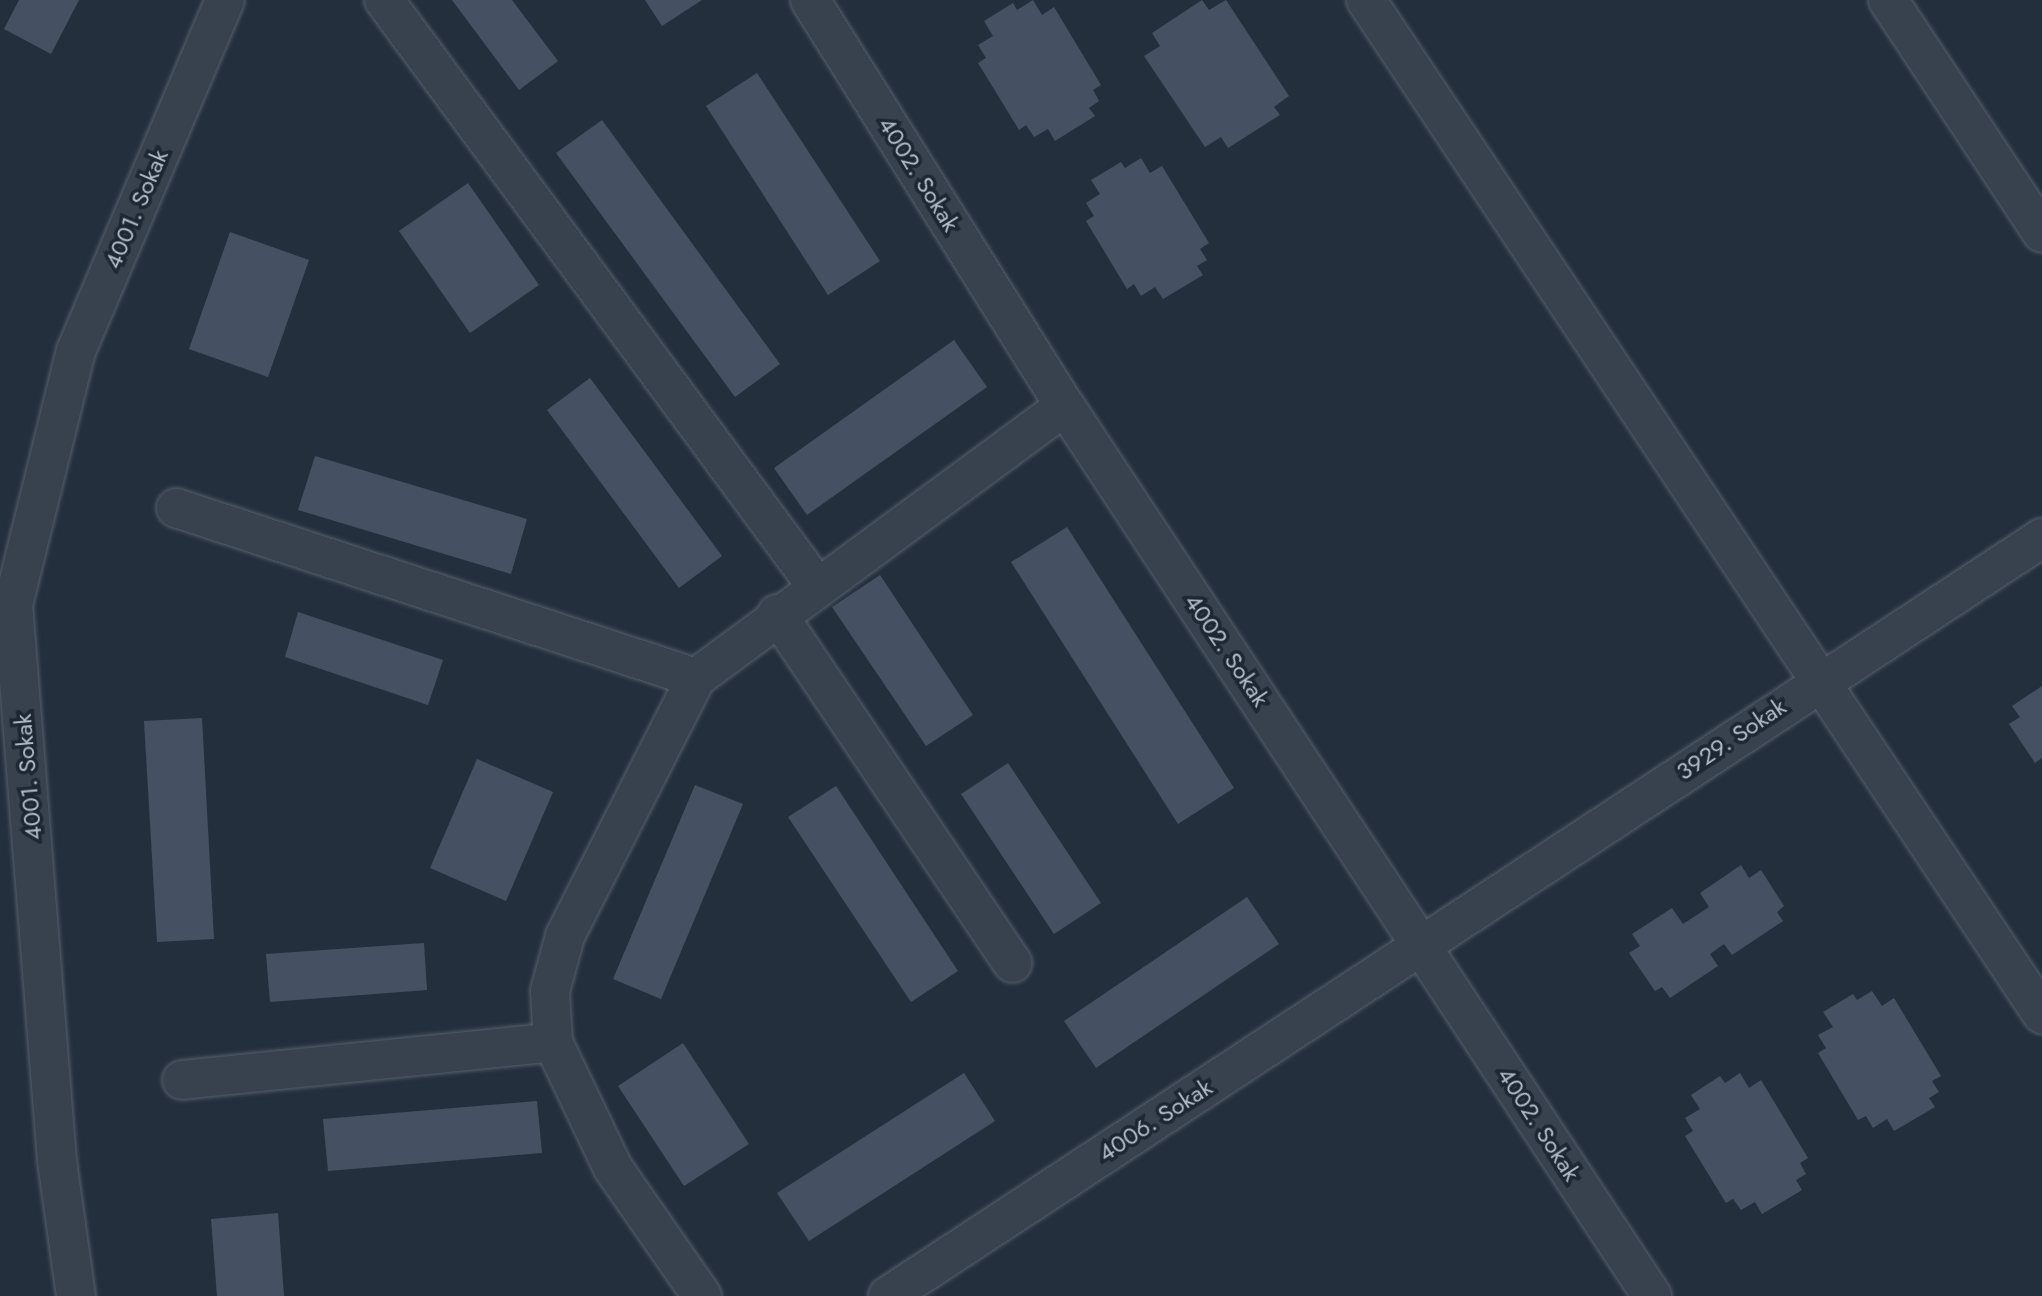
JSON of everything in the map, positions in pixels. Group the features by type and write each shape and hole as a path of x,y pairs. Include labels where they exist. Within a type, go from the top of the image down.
{"street":[{"name":"4001. Sokak","path":"76,1296 57,1161 7,606 76,351 225,0"},
{"path":"384,0 816,585"},
{"name":"4002. Sokak","path":"810,0 1065,406 1652,1296"},
{"path":"1366,0 2042,1014"},
{"path":"1888,0 2042,233"},
{"path":"702,1296 613,1168 553,1042 550,990 565,936 696,677 816,585 1065,406"},
{"path":"176,508 696,677"},
{"name":"3929. Sokak","path":"1422,944 1819,681 2042,538"},
{"path":"777,614 1012,963"},
{"name":"4006. Sokak","path":"888,1296 1422,944"},
{"path":"182,1080 553,1042"}],"building":[{"path":"19,0 79,0 51,54 4,29"},
{"path":"452,0 512,0 558,61 519,90"},
{"path":"645,0 702,0 662,26"},
{"path":"1033,0 1042,15 1054,7 1101,85 1093,90 1099,101 1089,108 1095,116 1055,141 1048,129 1034,137 1026,125 1019,130 978,63 986,58 978,45 993,36 984,21 1013,3 1017,10"},
{"path":"1202,0 1209,10 1226,0 1289,96 1274,107 1280,115 1228,148 1221,137 1205,147 1144,56 1160,46 1152,33"},
{"path":"757,73 880,261 828,295 706,106"},
{"path":"602,120 780,364 735,397 556,153"},
{"path":"1141,158 1150,173 1162,166 1209,243 1200,249 1207,260 1197,266 1203,275 1163,299 1155,287 1141,296 1134,284 1127,289 1086,221 1094,216 1086,203 1100,194 1091,180 1121,162 1125,168"},
{"path":"468,183 539,285 470,333 399,231"},
{"path":"230,232 309,260 268,377 189,349"},
{"path":"954,340 987,387 807,515 774,468"},
{"path":"590,378 722,556 679,588 547,410"},
{"path":"315,456 527,519 511,574 298,510"},
{"path":"1067,527 1234,788 1178,824 1011,562"},
{"path":"880,575 973,715 926,746 832,607"},
{"path":"298,612 443,660 428,705 285,657"},
{"path":"2042,686 2042,758 2035,763 2009,724 2020,717 2012,706"},
{"path":"202,718 214,939 157,942 144,721"},
{"path":"477,759 553,792 506,901 430,868"},
{"path":"1008,763 1101,903 1054,934 961,794"},
{"path":"695,785 743,804 661,999 613,979"},
{"path":"836,786 958,971 911,1002 788,817"},
{"path":"1741,865 1749,878 1761,870 1784,906 1777,912 1783,921 1732,955 1724,944 1710,954 1718,966 1670,998 1662,987 1655,991 1629,953 1640,946 1632,934 1672,908 1683,924 1709,907 1700,893"},
{"path":"1247,897 1279,944 1096,1068 1064,1021"},
{"path":"424,943 427,990 270,1002 266,954"},
{"path":"1872,991 1882,1006 1894,998 1941,1076 1932,1081 1939,1092 1929,1098 1935,1107 1894,1131 1887,1119 1873,1128 1866,1116 1858,1120 1818,1053 1826,1048 1818,1035 1833,1027 1823,1012 1853,994 1857,1000"},
{"path":"683,1043 749,1144 684,1186 618,1086"},
{"path":"964,1073 995,1121 809,1241 777,1193"},
{"path":"1740,1073 1749,1088 1761,1080 1808,1158 1800,1163 1806,1174 1796,1180 1802,1190 1762,1214 1755,1202 1741,1210 1733,1199 1726,1203 1685,1136 1693,1131 1685,1118 1700,1109 1691,1095 1720,1076 1725,1083"},
{"path":"537,1101 542,1153 328,1171 323,1119"},
{"path":"278,1213 284,1296 217,1296 211,1219"}]}
